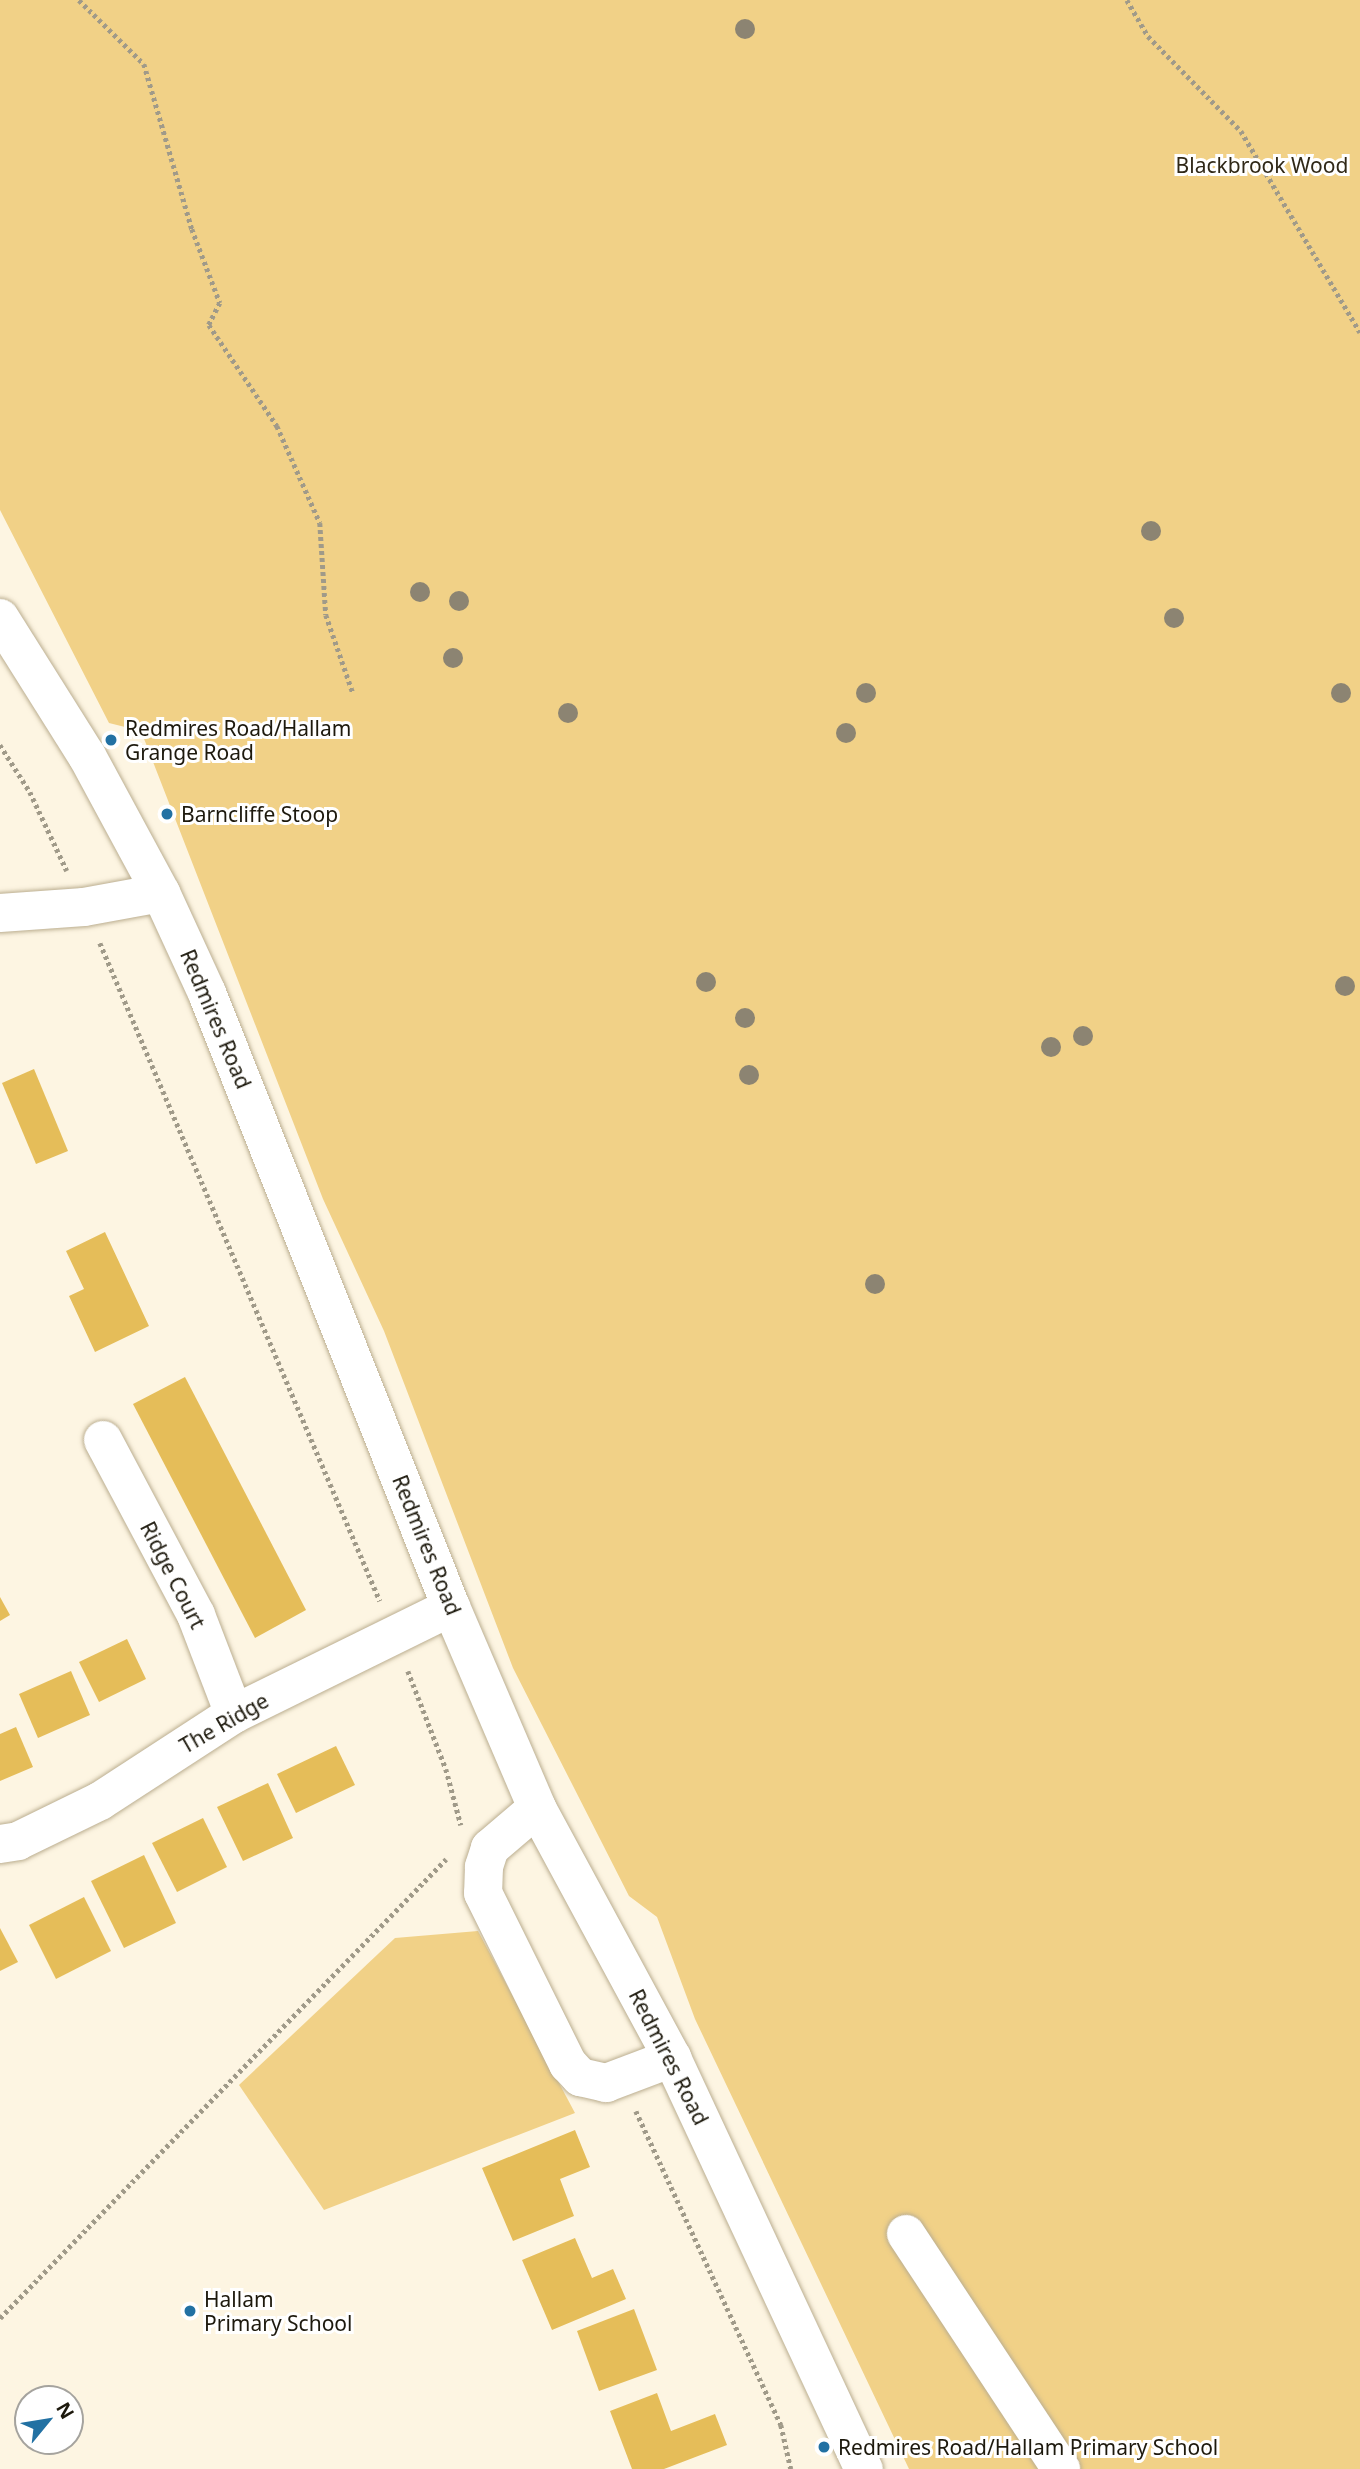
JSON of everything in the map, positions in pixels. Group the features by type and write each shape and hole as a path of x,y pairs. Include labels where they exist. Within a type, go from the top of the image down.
{"street":[{"name":"Redmires Road","path":"0,618 87,756 161,894 207,993 451,1607 537,1808 672,2058 864,2469"},
{"path":"0,913 84,907 161,894"},
{"name":"Ridge Court","path":"103,1440 196,1615 234,1714"},
{"name":"The Ridge","path":"0,1844 19,1841 100,1801 234,1714 451,1607"},
{"path":"537,1808 491,1848 474,1853 484,1893 568,2064 580,2077 606,2083 672,2058"},
{"path":"906,2234 1061,2469"}],"path":[{"path":"79,0 144,64 192,229 220,303 209,325 277,426 320,523 326,615 353,693"},
{"path":"1127,0 1148,36 1241,131 1360,332"},
{"path":"0,745 30,792 84,907 394,1635 446,1769 474,1853 0,2318"},
{"path":"620,2078 781,2425 791,2469"}],"green space":[{"name":"Blackbrook Wood","path":"0,0 1360,0 1360,2469 909,2469 695,2019 657,1917 629,1896 513,1668 384,1331 323,1199 141,731 109,723 0,510"},
{"path":"478,1931 575,2113 324,2210 239,2085 395,1938"}],"building":[{"path":"34,1069 68,1151 36,1164 2,1083"},
{"path":"105,1232 149,1326 95,1352 69,1296 84,1289 66,1251"},
{"path":"185,1377 306,1610 255,1638 133,1404"},
{"path":"0,1597 10,1615 0,1621"},
{"path":"127,1639 146,1679 99,1702 79,1662"},
{"path":"71,1671 90,1715 38,1738 19,1694"},
{"path":"16,1727 33,1767 0,1781 0,1734"},
{"path":"336,1746 355,1785 296,1813 277,1774"},
{"path":"268,1783 293,1838 243,1861 217,1807"},
{"path":"203,1818 227,1867 177,1892 152,1843"},
{"path":"144,1855 176,1923 124,1948 91,1881"},
{"path":"84,1897 111,1951 56,1979 29,1925"},
{"path":"0,1928 18,1962 0,1971"},
{"path":"575,2130 590,2167 560,2179 574,2216 513,2241 482,2168"},
{"path":"575,2238 592,2278 613,2269 626,2299 552,2330 522,2260"},
{"path":"634,2309 657,2370 599,2391 577,2331"},
{"path":"657,2393 671,2431 715,2414 727,2445 664,2469 632,2469 610,2411"}],"place":[{"name":"Redmires Road/Hallam Grange Road","path":"111,740"},
{"name":"Barncliffe Stoop","path":"167,814"},
{"name":"Hallam Primary School","path":"190,2311"},
{"name":"Redmires Road/Hallam Primary School","path":"824,2447"}]}
